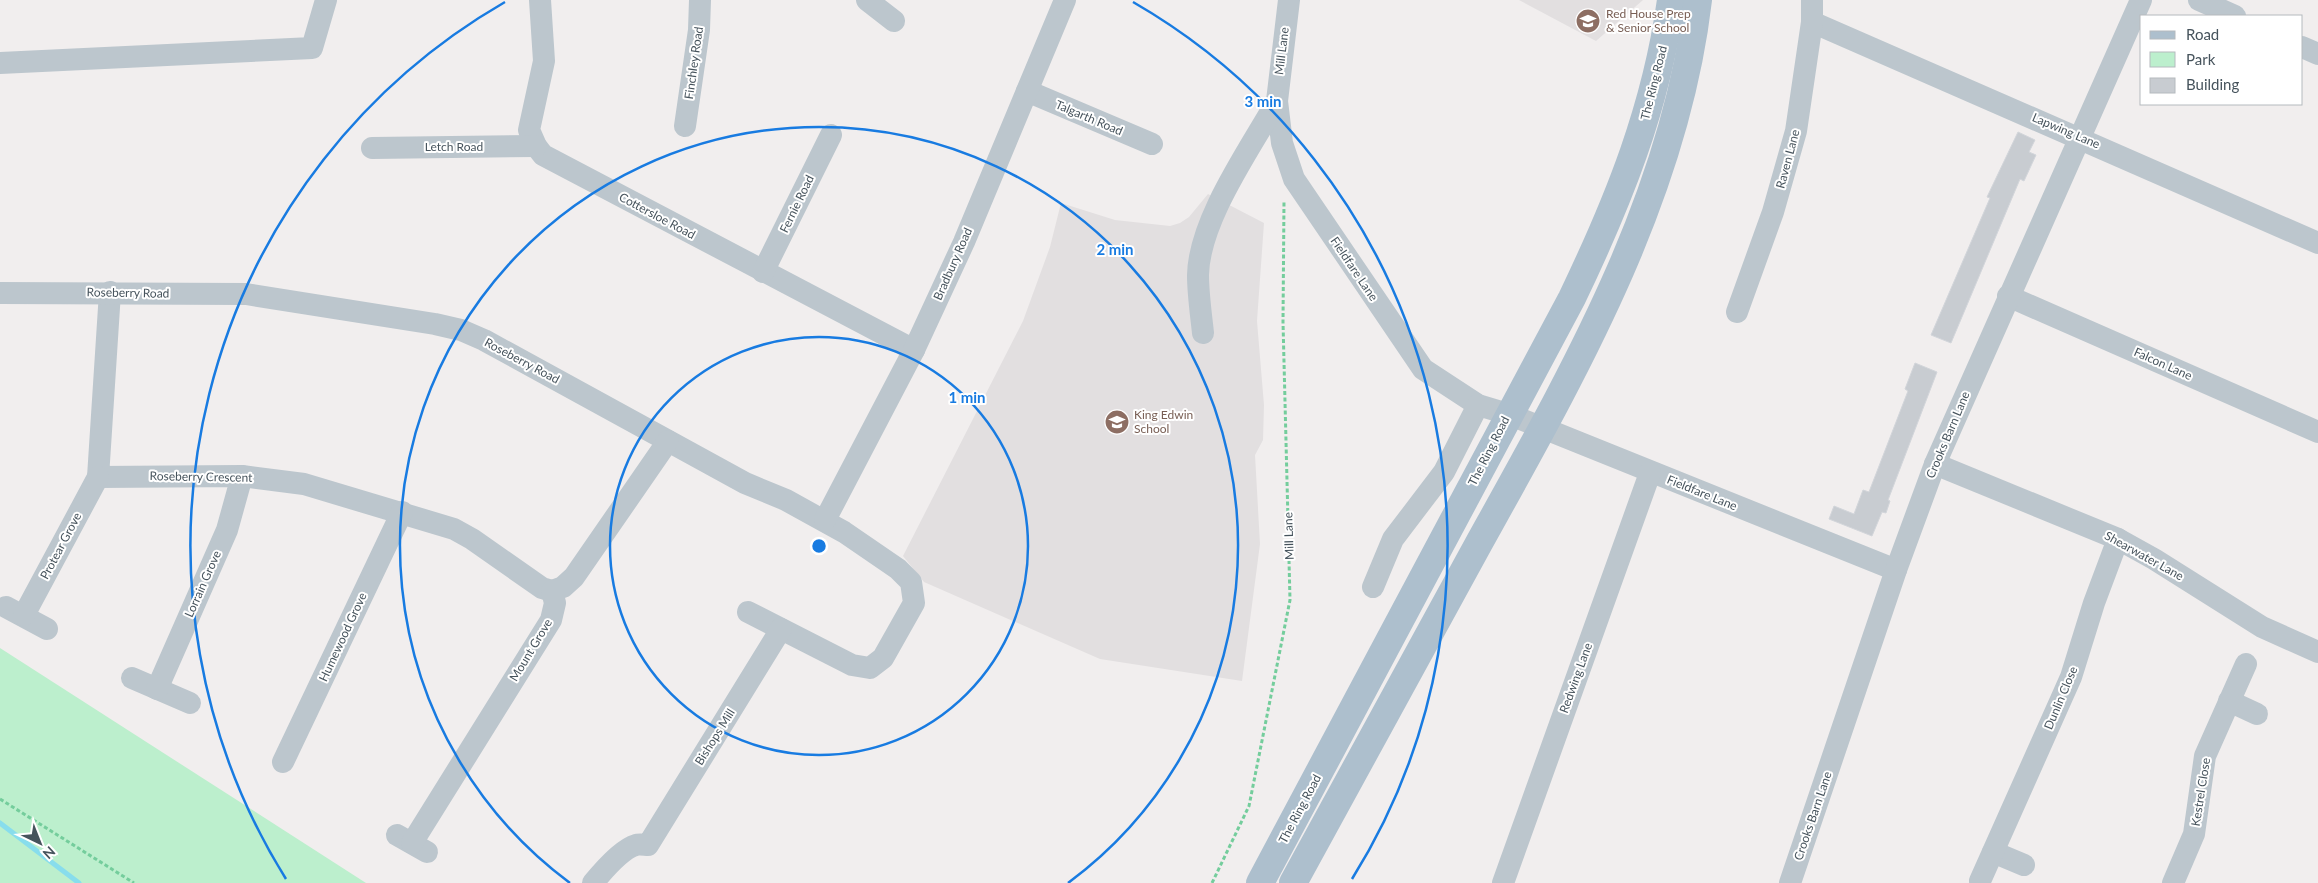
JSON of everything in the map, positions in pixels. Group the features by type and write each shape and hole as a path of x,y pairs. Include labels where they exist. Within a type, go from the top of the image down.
{"main road":[{"name":"The Ring Road","path":"1260,883 1412,600 1508,414 1572,298 1604,233 1639,141 1666,40 1671,0"},
{"path":"1293,883 1543,428 1602,313 1655,184 1684,80 1698,0"}],"street":[{"path":"0,63 312,48 326,0"},
{"path":"536,146 529,130 544,61 540,0"},
{"name":"Finchley Road","path":"685,126 699,30 700,0"},
{"path":"866,0 894,21"},
{"name":"Bradbury Road","path":"825,520 914,350 964,242 1026,91 1066,0"},
{"name":"Mill Lane","path":"1277,101 1289,0"},
{"name":"Raven Lane","path":"1737,312 1773,212 1796,131 1812,22 1812,0"},
{"name":"Crooks Barn Lane","path":"1790,883 1896,570 1935,464 2141,0"},
{"path":"2199,0 2233,15"},
{"name":"Lapwing Lane","path":"1812,22 2318,243"},
{"path":"2303,46 2318,54"},
{"name":"Talgarth Road","path":"1026,91 1152,144"},
{"path":"1202,333 1198,274 1204,238 1214,212 1277,101"},
{"name":"Fieldfare Lane","path":"1277,101 1282,144 1294,179 1423,369 1478,405 1508,414 1650,473 1896,570"},
{"name":"Fernie Road","path":"764,272 831,135"},
{"name":"Letch Road","path":"372,148 536,146"},
{"name":"Cottersloe Road","path":"536,146 544,155 914,350"},
{"path":"98,477 110,292"},
{"name":"Roseberry Road","path":"0,293 246,294 435,324 461,330 484,340 745,483 786,500 825,520 898,568 911,582 914,603 883,658 870,668 852,665 781,629"},
{"name":"Falcon Lane","path":"2008,296 2318,432"},
{"path":"1373,587 1393,538 1444,472 1478,405"},
{"path":"552,591 563,587 574,577 668,441"},
{"name":"Shearwater Lane","path":"1935,464 2118,539 2154,559 2262,627 2318,652"},
{"name":"Redwing Lane","path":"1503,883 1650,473"},
{"name":"Roseberry Crescent","path":"98,477 242,476 304,484 454,529 472,539 542,588 552,591"},
{"name":"Lorrain Grove","path":"157,689 227,530 242,476"},
{"name":"Protear Grove","path":"47,629 15,611 98,477"},
{"name":"Humewood Grove","path":"284,762 402,512"},
{"name":"Dunlin Close","path":"1980,880 2071,677 2094,603 2118,539"},
{"name":"Mount Grove","path":"412,843 551,620 555,602 552,591"},
{"path":"748,612 781,629"},
{"name":"Bishops Mill","path":"593,883 608,866 627,850 635,845 648,845 781,629"},
{"name":"Kestrel Close","path":"2174,883 2194,834 2205,756 2246,664"},
{"path":"132,678 190,703"},
{"path":"2229,701 2257,714"},
{"path":"1993,852 2024,865"}],"path":[{"name":"Mill Lane","path":"1212,883 1249,806 1290,600 1283,322 1284,200 1294,179"},
{"path":"0,799 134,883"}],"shaded area":[{"name":"Red House Prep & Senior School","path":"1519,0 1643,0 1596,41"},
{"name":"King Edwin School","path":"1208,194 1264,223 1257,321 1264,405 1263,440 1255,455 1260,544 1242,681 1100,659 924,582 903,556 1023,321 1050,247 1061,203 1115,220 1170,226 1180,223 1189,217"}],"green space":[{"path":"0,648 366,883 0,883"}],"building":[{"path":"2018,132 2035,140 2029,152 2036,155 2024,181 2020,179 1951,343 1931,335 1990,198 1987,197"},
{"path":"1915,363 1937,372 1888,500 1890,501 1886,513 1882,512 1872,536 1829,519 1834,506 1854,514 1863,490 1869,492 1908,391 1905,389"}],"waterway":[{"path":"0,823 79,883"}],"place":[{"name":"Red House Prep & Senior School","path":"1588,21"},
{"name":"King Edwin School","path":"1117,422"}]}
